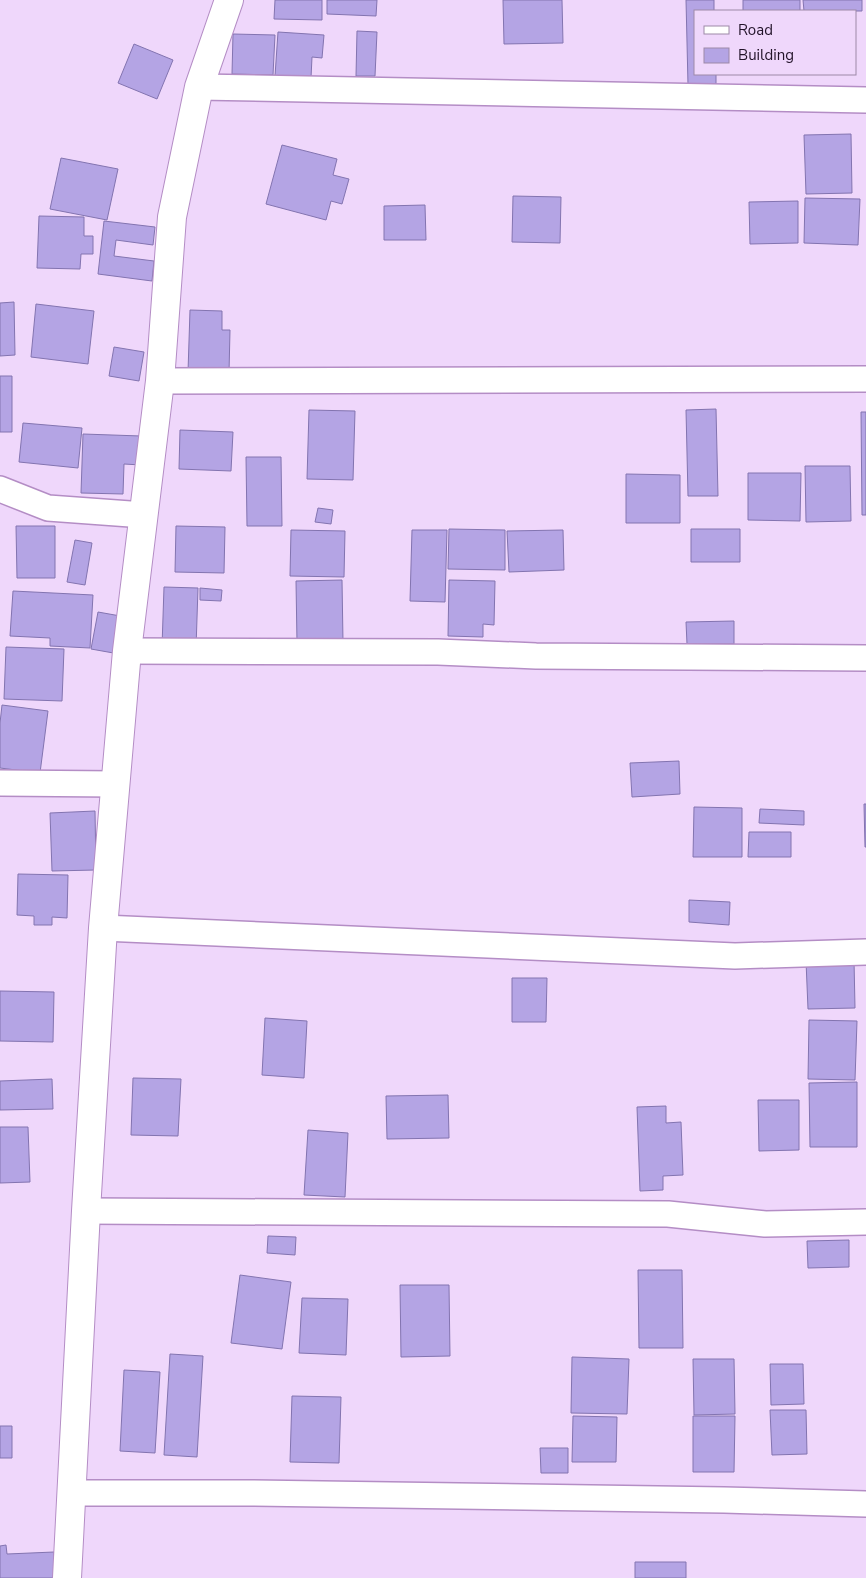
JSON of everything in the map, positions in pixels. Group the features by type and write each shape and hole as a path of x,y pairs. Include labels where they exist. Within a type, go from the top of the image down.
{"street":[{"path":"67,1578 103,928 128,651 160,381 172,217 199,87 229,0"},
{"path":"199,87 866,100"},
{"path":"160,381 866,378"},
{"path":"0,489 48,508 144,516"},
{"path":"128,651 438,652 536,656 866,658"},
{"path":"0,783 116,784"},
{"path":"103,928 736,956 866,952"},
{"path":"86,1211 668,1214 765,1224 866,1222"},
{"path":"71,1493 248,1493 866,1504"}],"building":[{"path":"275,0 322,0 322,20 274,19"},
{"path":"327,0 377,0 376,16 327,14"},
{"path":"503,0 562,0 563,43 504,44"},
{"path":"686,0 714,0 714,10 694,10 694,75 716,75 716,84 688,85"},
{"path":"743,0 800,0 800,10 743,10"},
{"path":"803,0 862,0 862,11 804,10"},
{"path":"357,31 377,32 375,76 356,76"},
{"path":"278,32 324,35 322,58 312,57 311,78 275,76"},
{"path":"233,34 275,35 273,75 232,74"},
{"path":"134,44 173,60 157,99 118,83"},
{"path":"851,134 852,193 806,194 804,135"},
{"path":"282,145 337,159 333,175 349,179 342,204 331,201 326,220 266,204"},
{"path":"61,158 118,169 107,220 50,209"},
{"path":"513,196 561,197 560,243 512,242"},
{"path":"805,198 860,199 858,245 804,243"},
{"path":"798,201 798,243 750,244 749,202"},
{"path":"425,205 426,240 384,240 384,206"},
{"path":"39,216 84,217 84,236 93,236 93,254 81,254 80,269 37,268"},
{"path":"104,221 155,227 153,245 116,240 114,256 154,261 152,281 98,274"},
{"path":"14,302 15,355 0,356 0,303"},
{"path":"36,304 94,311 88,364 31,357"},
{"path":"190,310 222,311 222,330 230,330 229,373 188,372"},
{"path":"114,347 144,352 139,381 109,376"},
{"path":"0,376 12,376 12,432 0,432"},
{"path":"716,409 718,496 688,496 686,410"},
{"path":"309,410 355,411 353,480 307,479"},
{"path":"861,412 866,412 866,515 862,515"},
{"path":"23,423 82,428 78,468 19,462"},
{"path":"180,430 233,432 231,471 179,469"},
{"path":"83,434 141,436 141,465 124,464 123,494 81,493"},
{"path":"246,457 281,457 282,526 247,526"},
{"path":"805,466 850,466 851,521 806,522"},
{"path":"748,473 801,473 800,521 748,520"},
{"path":"626,474 680,475 680,523 626,523"},
{"path":"318,508 333,510 331,524 315,522"},
{"path":"16,526 55,526 55,578 17,578"},
{"path":"176,526 225,527 224,573 175,572"},
{"path":"449,529 505,530 505,570 448,569"},
{"path":"691,529 740,529 740,562 691,562"},
{"path":"291,530 345,531 344,577 290,576"},
{"path":"412,530 447,530 445,602 410,601"},
{"path":"563,530 564,570 509,572 507,531"},
{"path":"75,540 92,543 85,585 67,582"},
{"path":"342,580 343,642 297,643 296,581"},
{"path":"449,580 495,581 494,625 483,624 483,637 448,636"},
{"path":"164,587 198,588 196,648 162,647"},
{"path":"200,588 222,590 221,601 200,600"},
{"path":"13,591 93,595 90,648 50,646 50,638 10,636"},
{"path":"98,612 126,617 119,654 91,649"},
{"path":"734,621 734,644 687,644 686,622"},
{"path":"6,647 64,649 62,701 4,699"},
{"path":"2,705 48,711 40,773 0,768"},
{"path":"679,761 680,794 632,797 630,763"},
{"path":"864,804 866,804 866,847 865,847"},
{"path":"694,807 742,808 742,857 693,857"},
{"path":"760,809 804,811 804,825 759,823"},
{"path":"95,811 96,870 52,871 50,813"},
{"path":"749,832 791,832 791,857 748,857"},
{"path":"18,874 68,875 67,918 52,917 52,925 34,925 34,916 17,915"},
{"path":"689,900 730,902 729,925 689,922"},
{"path":"854,960 855,1008 808,1009 806,961"},
{"path":"512,978 547,978 546,1022 512,1022"},
{"path":"0,991 54,992 53,1042 0,1041"},
{"path":"265,1018 307,1021 304,1078 262,1075"},
{"path":"809,1020 857,1021 855,1080 808,1079"},
{"path":"133,1078 181,1079 178,1136 131,1135"},
{"path":"52,1079 53,1109 0,1110 0,1081"},
{"path":"857,1082 857,1147 810,1147 809,1083"},
{"path":"448,1095 449,1138 387,1139 386,1096"},
{"path":"758,1100 799,1100 799,1150 759,1151"},
{"path":"666,1106 666,1123 681,1122 683,1175 663,1176 663,1190 640,1191 637,1107"},
{"path":"0,1127 28,1127 30,1182 0,1183"},
{"path":"308,1130 348,1133 345,1197 304,1195"},
{"path":"268,1236 296,1237 295,1255 267,1253"},
{"path":"849,1240 849,1267 808,1268 807,1241"},
{"path":"638,1270 682,1270 683,1348 639,1348"},
{"path":"240,1275 291,1282 282,1349 231,1343"},
{"path":"400,1285 449,1285 450,1356 401,1357"},
{"path":"302,1298 348,1299 346,1355 299,1353"},
{"path":"170,1354 203,1356 197,1457 164,1455"},
{"path":"572,1357 629,1359 627,1414 571,1413"},
{"path":"693,1359 734,1359 735,1414 694,1415"},
{"path":"770,1364 803,1364 804,1404 771,1405"},
{"path":"124,1370 160,1372 155,1453 120,1451"},
{"path":"292,1396 341,1397 339,1463 290,1462"},
{"path":"770,1410 806,1410 807,1454 772,1455"},
{"path":"573,1416 617,1417 616,1462 572,1462"},
{"path":"693,1416 735,1416 734,1472 693,1472"},
{"path":"0,1426 12,1426 12,1458 0,1458"},
{"path":"540,1448 568,1448 568,1473 541,1473"},
{"path":"6,1545 7,1554 54,1552 55,1578 0,1578 0,1546"},
{"path":"635,1562 686,1562 686,1578 635,1578"}]}
